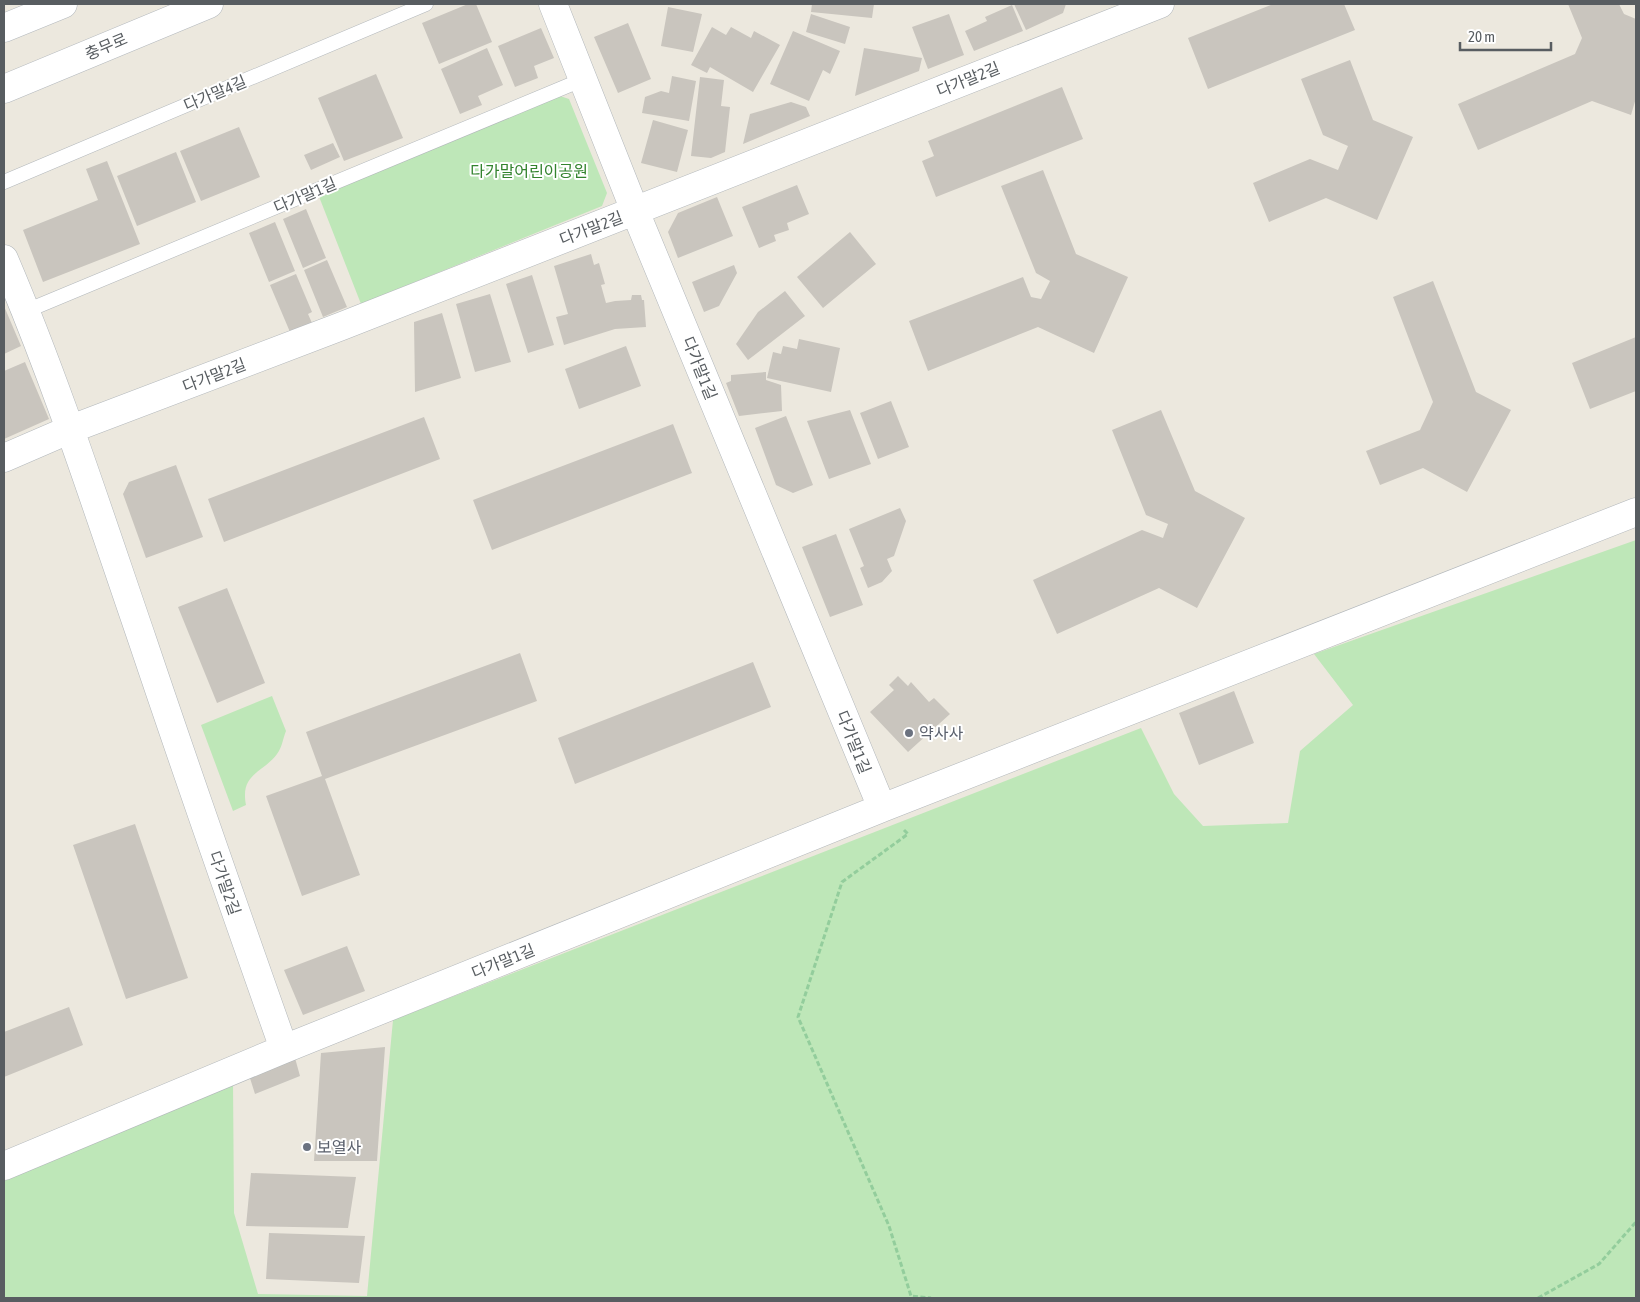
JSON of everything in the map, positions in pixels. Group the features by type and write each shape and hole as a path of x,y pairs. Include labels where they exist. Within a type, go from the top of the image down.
{"street":[{"path":"4,28 63,4"},
{"name":"충무로","path":"4,89 209,4"},
{"name":"다가말1길","path":"284,1049 882,808 635,211 584,78 553,4"},
{"name":"다가말2길","path":"4,458 71,429 342,326 635,211 1106,13 1160,4"},
{"name":"다가말2길","path":"4,259 71,429 191,785 284,1049"},
{"path":"882,808 1636,512"},
{"path":"4,1166 284,1049"}],"lane":[{"name":"다가말4길","path":"4,182 426,4"},
{"name":"다가말1길","path":"26,311 584,78"}],"path":[{"path":"882,808 908,834 842,882 798,1017 889,1226 910,1297 931,1298"},
{"path":"1538,1298 1599,1264 1636,1222"}],"green space":[{"name":"다가말어린이공원","path":"557,95 569,99 607,193 602,206 361,304 318,194"},
{"path":"1636,540 1636,1298 4,1298 4,1181 233,1081 234,1213 258,1294 367,1296 393,1020 1141,728 1174,794 1203,826 1288,823 1300,751 1353,705 1314,654"},
{"path":"272,696 286,731 279,752 249,780 245,794 246,805 233,811 201,725"}],"building":[{"path":"468,4 476,4 492,42 439,64 422,23"},
{"path":"812,4 874,4 872,18 811,12"},
{"path":"1014,4 1066,4 1063,13 1026,30"},
{"path":"1273,4 1344,4 1355,30 1208,89 1188,38"},
{"path":"1568,4 1619,4 1624,14 1636,19 1636,98 1631,115 1592,101 1478,150 1458,104 1575,54 1582,38"},
{"path":"1012,5 1023,31 974,51 965,31 987,21 985,17"},
{"path":"668,7 702,14 693,52 661,46"},
{"path":"811,14 850,27 845,44 806,32"},
{"path":"949,14 964,55 928,69 912,27"},
{"path":"628,23 651,79 618,93 594,37"},
{"path":"712,27 726,35 731,27 751,38 754,31 780,45 753,92 710,67 707,73 691,65"},
{"path":"541,28 554,58 534,66 538,78 515,87 498,46"},
{"path":"793,31 840,51 830,74 823,70 809,101 770,84"},
{"path":"487,48 503,85 478,96 482,105 460,114 441,69"},
{"path":"864,48 922,58 919,71 855,96"},
{"path":"1350,60 1373,120 1413,137 1377,220 1326,198 1269,222 1253,183 1310,159 1338,170 1348,146 1323,135 1301,79"},
{"path":"376,74 403,138 344,161 318,98"},
{"path":"672,76 696,81 689,121 642,113 645,97 661,91 669,93"},
{"path":"700,77 724,80 721,106 730,107 725,152 711,158 691,156"},
{"path":"1062,87 1083,139 936,197 922,161 934,156 928,141"},
{"path":"791,102 806,107 810,116 743,144 750,114"},
{"path":"653,120 688,130 677,172 641,163"},
{"path":"239,127 260,177 201,201 180,151"},
{"path":"333,143 340,157 311,170 304,155"},
{"path":"176,152 196,202 137,226 117,176"},
{"path":"107,161 140,244 43,282 23,230 98,200 86,169"},
{"path":"1043,170 1076,254 1128,277 1094,353 1038,327 928,371 909,321 1023,277 1031,297 1041,299 1050,281 1036,273 1001,186"},
{"path":"797,185 809,214 787,223 789,230 774,235 776,241 759,248 742,207"},
{"path":"717,197 733,236 678,258 668,232 678,213"},
{"path":"306,209 326,258 303,268 283,219"},
{"path":"275,222 295,271 269,282 249,233"},
{"path":"850,232 876,264 823,308 797,277"},
{"path":"591,254 594,265 599,263 605,284 601,285 606,303 631,300 632,295 641,295 642,300 644,300 646,327 615,329 564,345 556,317 568,314 554,266"},
{"path":"327,260 347,307 323,317 304,270"},
{"path":"734,265 737,273 719,306 704,312 692,282"},
{"path":"296,274 312,312 308,314 312,323 290,332 270,285"},
{"path":"532,275 554,345 528,353 506,284"},
{"path":"1433,281 1476,392 1511,410 1467,492 1423,468 1380,485 1366,451 1420,430 1433,402 1393,297"},
{"path":"785,291 805,316 748,360 736,344 758,312"},
{"path":"490,294 511,362 475,372 456,304"},
{"path":"4,306 21,346 4,354"},
{"path":"442,313 461,378 415,392 414,322"},
{"path":"1636,337 1636,391 1590,409 1572,363"},
{"path":"799,339 840,348 831,392 767,378 773,352 781,354 783,346 797,349"},
{"path":"626,346 641,386 579,409 565,369"},
{"path":"25,362 49,419 4,439 4,371"},
{"path":"766,372 766,380 781,385 782,411 739,416 726,383 731,381 731,375"},
{"path":"891,401 909,447 878,459 860,413"},
{"path":"850,410 871,464 829,479 807,421"},
{"path":"1161,410 1195,491 1245,518 1197,608 1159,588 1057,634 1033,580 1142,530 1163,538 1168,524 1146,515 1112,430"},
{"path":"786,416 813,485 793,493 776,485 755,428"},
{"path":"424,417 440,459 224,542 208,499"},
{"path":"673,424 692,473 492,550 473,500"},
{"path":"176,465 203,537 146,558 123,494 129,482"},
{"path":"900,508 906,521 894,556 887,559 892,571 882,582 868,588 860,568 864,566 849,529"},
{"path":"836,534 863,605 830,617 802,547"},
{"path":"227,588 265,683 217,703 178,607"},
{"path":"520,653 537,701 325,779 360,875 302,896 266,796 322,776 306,732"},
{"path":"753,662 771,707 575,784 558,738"},
{"name":"약사사","path":"898,676 908,686 911,682 929,702 934,698 950,714 908,752 870,712 894,690 889,685"},
{"path":"1234,691 1254,743 1199,765 1179,713"},
{"path":"135,824 188,978 126,999 73,845"},
{"path":"347,946 365,991 303,1015 284,970"},
{"path":"69,1007 83,1045 4,1077 4,1032"},
{"path":"385,1047 377,1161 314,1161 321,1053"},
{"path":"295,1058 300,1076 255,1094 249,1075"},
{"path":"251,1173 356,1177 348,1228 246,1226"},
{"path":"269,1233 365,1236 359,1283 266,1279"}],"place":[{"name":"약사사","path":"909,733"},
{"name":"보열사","path":"307,1147"}]}
